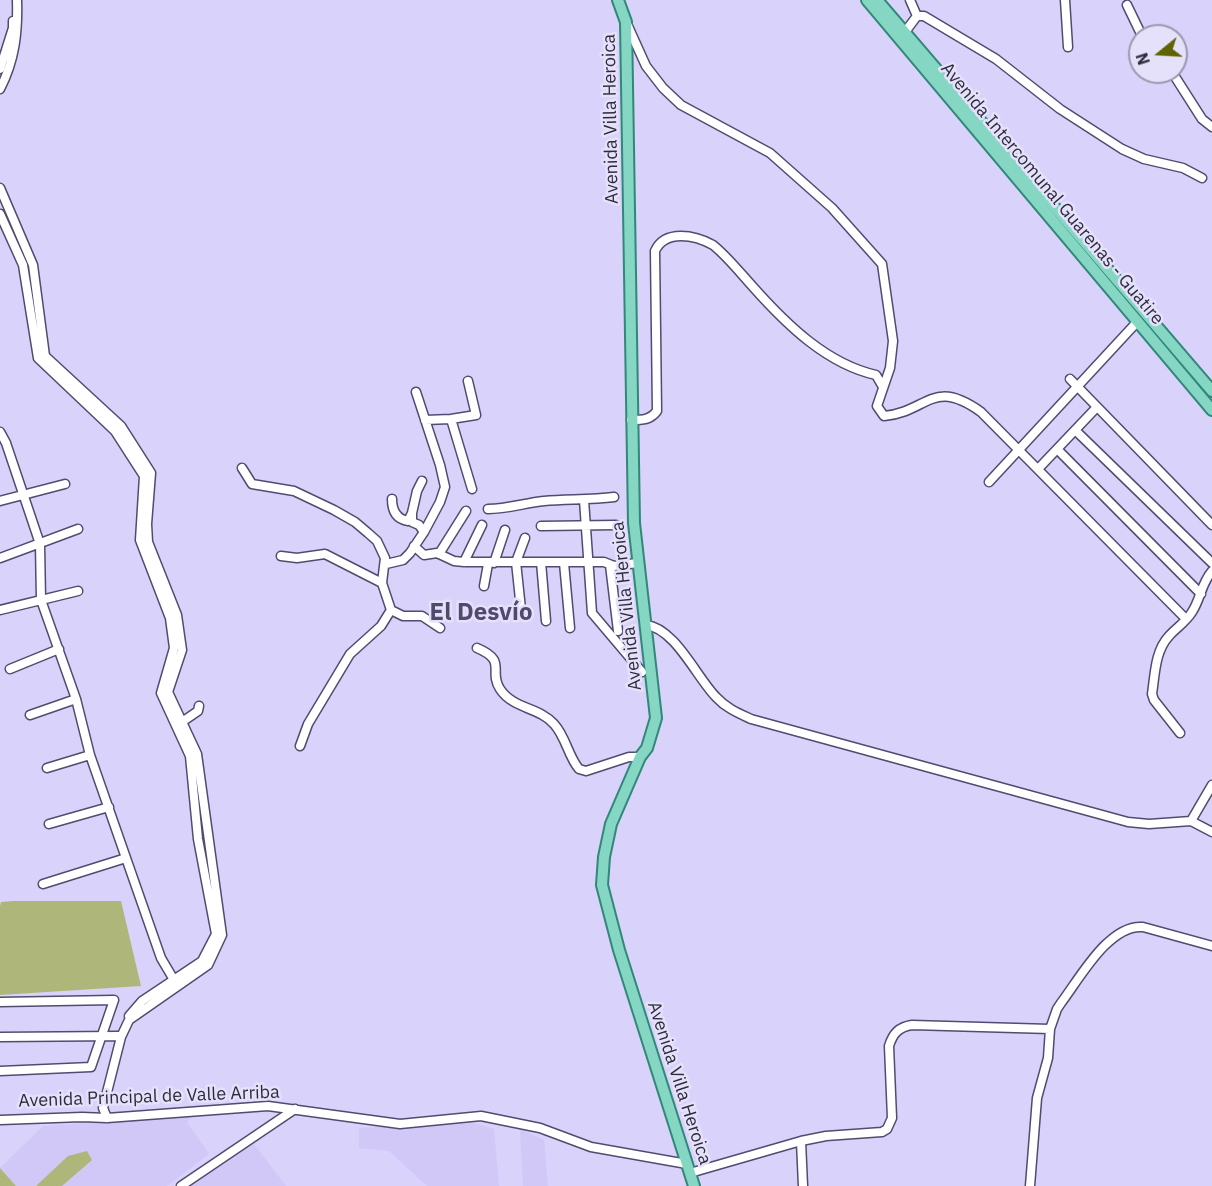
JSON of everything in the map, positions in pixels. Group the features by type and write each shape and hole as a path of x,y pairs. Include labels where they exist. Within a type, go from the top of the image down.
{"main road":[{"name":"Avenida Villa Heroica","path":"618,0 626,22 634,523 656,718 647,748 640,757 611,825 604,857 602,885 614,933 694,1186"},
{"name":"Avenida Intercomunal Guarenas - Guatire","path":"867,0 1212,410"},
{"name":"Avenida Intercomunal Guarenas - Guatire","path":"877,0 1212,391"}],"street":[{"path":"0,69 13,28 15,0"},
{"path":"0,89 10,70 16,42 15,0"},
{"path":"910,0 917,16"},
{"path":"1065,0 1068,47"},
{"path":"1127,5 1137,24"},
{"path":"905,32 917,16"},
{"path":"917,16 924,16 996,59 1060,109 1129,154 1183,168 1202,178"},
{"path":"626,22 646,66 669,94 681,105 770,153 832,208 882,264 893,341 890,368 877,406 884,416 894,415 925,401 946,396 964,400 981,412 1186,620"},
{"path":"1180,84 1202,119 1212,127"},
{"path":"0,188 33,264 45,356 122,426 151,473 148,542 177,615 182,650 168,692 196,754 222,935 208,964 129,1020 121,1037 103,1108 105,1117"},
{"path":"0,214 23,265 38,358 115,431 144,476 140,540 170,618 174,648 161,693 190,756 198,839 216,934 202,961 142,1001 127,1018 118,1036 102,1096 100,1108 105,1117"},
{"path":"631,420 645,420 657,411 655,251 658,243 666,237 676,236 703,240 713,245 794,329 837,360 862,372 876,375 883,387"},
{"path":"989,482 1073,382 1138,321"},
{"path":"425,420 476,415 468,381"},
{"path":"1073,382 1212,525"},
{"path":"386,564 402,560 410,553 440,502 445,487 416,392"},
{"path":"1038,469 1097,408"},
{"path":"451,419 472,489"},
{"path":"1076,430 1212,562"},
{"path":"0,432 6,443 40,544 41,600 76,699 90,754 161,958 174,980"},
{"path":"1057,449 1201,594"},
{"path":"242,468 252,484 294,490 355,522 383,551 386,564 382,572 382,583 391,610 403,616 422,616 440,628"},
{"path":"422,481 417,491 412,522 419,525 424,532"},
{"path":"0,501 66,484"},
{"path":"488,509 543,501 614,497"},
{"path":"392,499 396,515 401,520 408,520 412,513"},
{"path":"584,500 592,613 642,672"},
{"path":"439,554 466,511"},
{"path":"464,562 482,525"},
{"path":"541,526 616,525"},
{"path":"0,558 78,529"},
{"path":"484,586 505,530"},
{"path":"521,609 516,562 525,538"},
{"path":"414,546 424,555 439,554 454,561 464,562 604,562 610,565 637,563"},
{"path":"281,556 297,558 325,554 382,583"},
{"path":"542,562 546,621"},
{"path":"564,563 570,628"},
{"path":"610,565 618,631"},
{"path":"1180,733 1154,700 1152,694 1160,650 1169,636 1192,614 1201,594 1203,580 1212,571"},
{"path":"0,610 78,591"},
{"path":"300,746 308,724 350,654 381,626 391,610"},
{"path":"646,625 664,634 689,659 715,696 731,710 751,719 1128,822 1149,824 1191,821 1212,832"},
{"path":"477,648 495,661 498,686 509,700 532,709 554,723 579,769 586,771 629,757 640,757"},
{"path":"9,669 59,649"},
{"path":"30,715 76,699"},
{"path":"182,722 198,711 199,706"},
{"path":"47,768 90,754"},
{"path":"1191,821 1212,785"},
{"path":"49,824 109,807"},
{"path":"43,884 126,858"},
{"path":"1030,1186 1037,1098 1048,1058 1050,1029 1061,1003 1109,940 1124,930 1137,926 1143,927 1212,946"},
{"path":"0,1002 114,1000 91,1067 0,1071"},
{"path":"688,1168 826,1136 882,1132 887,1129 892,1118 889,1046 892,1037 902,1026 1050,1029"},
{"path":"0,1037 118,1036"},
{"name":"Avenida Principal de Valle Arriba","path":"0,1120 105,1117 268,1106 400,1124 481,1116 540,1128 591,1147 688,1168"},
{"path":"181,1186 295,1108"},
{"path":"801,1141 803,1186"}],"shaded area":[{"path":"195,1112 187,1122 209,1154 167,1186 62,1186 92,1160 36,1186 16,1186 0,1168 43,1126 135,1120"},
{"path":"474,1123 494,1129 499,1186 427,1186 389,1151 359,1148 359,1128"},
{"path":"520,1129 544,1140 548,1186 523,1186"},
{"path":"254,1144 286,1186 190,1186"}],"green space":[{"path":"121,901 141,986 0,995 0,906 1,902"},
{"path":"87,1151 92,1160 62,1186 36,1186 68,1156"},
{"path":"0,1168 16,1186 0,1186"}],"district":[{"name":"El Desvío","path":"481,613"}]}
